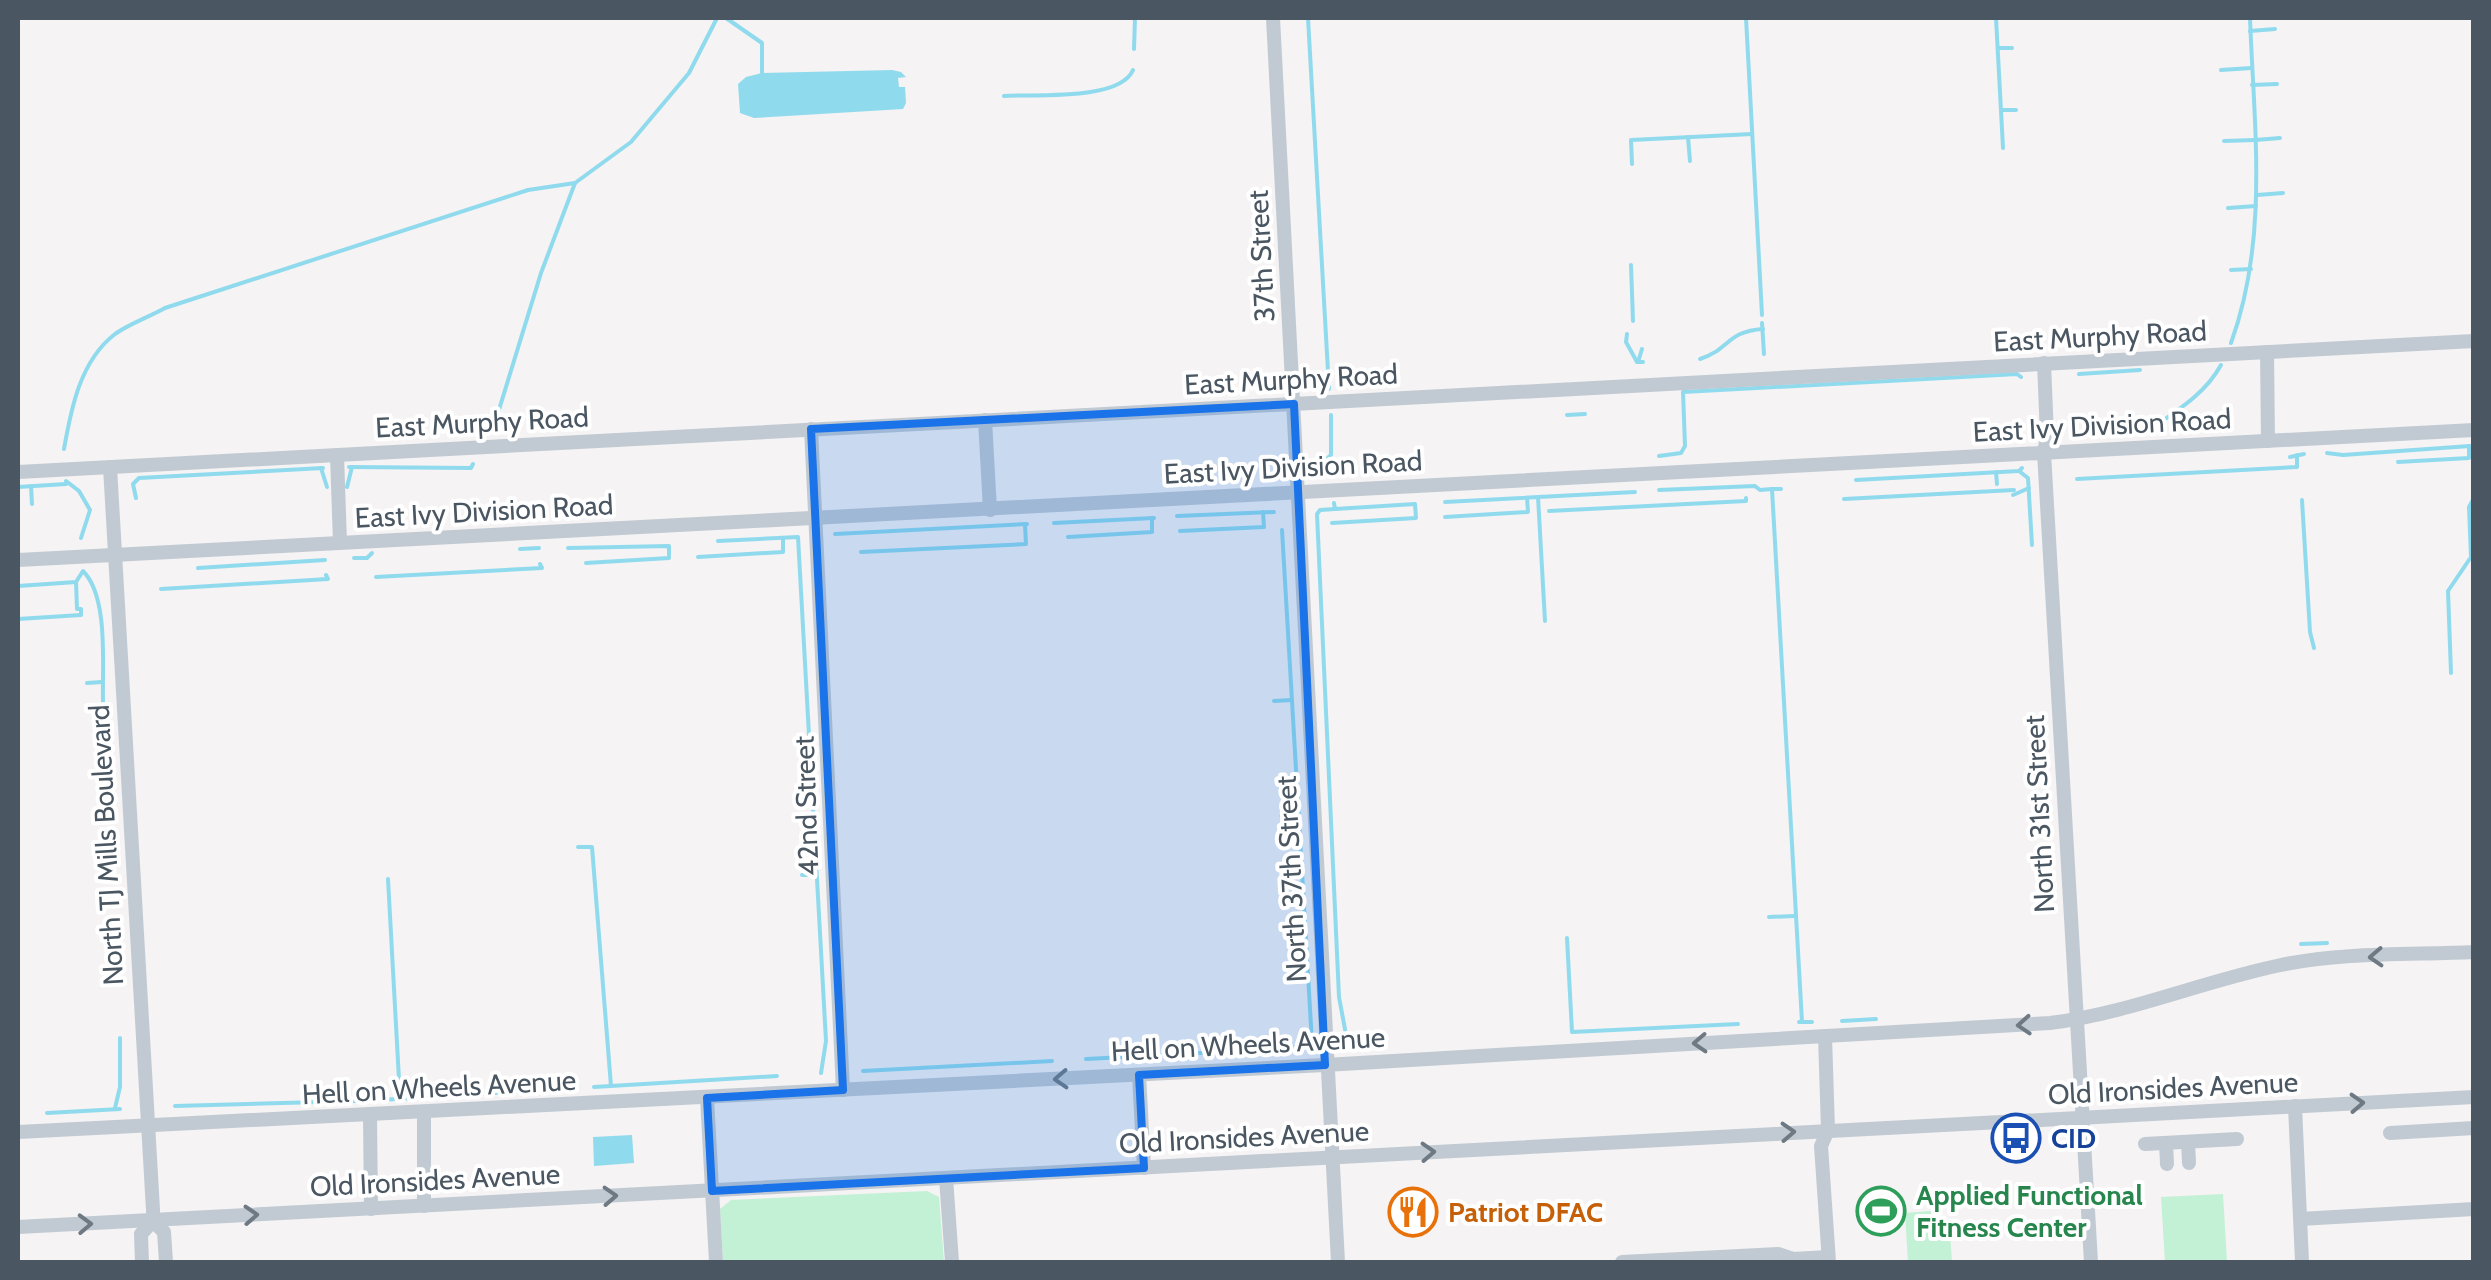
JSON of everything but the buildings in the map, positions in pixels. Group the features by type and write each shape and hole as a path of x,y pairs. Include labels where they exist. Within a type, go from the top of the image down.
{"street":[{"name":"37th Street","path":"1273,18 1298,493"},
{"name":"East Murphy Road","path":"18,472 2474,341"},
{"path":"2266,352 2268,441"},
{"name":"North 31st Street","path":"2044,364 2048,436 2044,453 2091,1262"},
{"path":"985,420 990,510"},
{"name":"42nd Street","path":"812,429 843,1090"},
{"name":"East Ivy Division Road","path":"18,560 2474,430"},
{"path":"337,455 340,544"},
{"name":"North TJ Mills Boulevard","path":"110,467 147,1126 154,1221 164,1232 166,1262"},
{"name":"North 37th Street","path":"1298,493 1338,1262"},
{"name":"Hell on Wheels Avenue","path":"18,1132 1325,1065 2076,1020 2282,965 2474,952"},
{"path":"1622,1262 1778,1254 1793,1259 1828,1260 1821,1146 1828,1130 1825,1036"},
{"path":"1139,1075 1144,1168"},
{"name":"Old Ironsides Avenue","path":"18,1227 2474,1097"},
{"path":"707,1098 716,1262"},
{"path":"2296,1106 2302,1262"},
{"path":"424,1113 424,1206"},
{"path":"370,1116 371,1209"},
{"path":"2390,1133 2474,1128"},
{"path":"2430,1130 2430,1150"},
{"path":"2407,1132 2408,1151"},
{"path":"2145,1144 2237,1139"},
{"path":"2188,1142 2188,1163"},
{"path":"2166,1143 2168,1164"},
{"path":"946,1178 952,1262"},
{"path":"2300,1219 2474,1209"},
{"name":"North TJ Mills Boulevard","path":"142,1262 141,1234 154,1221"}],"highlighted area":[{"path":"1294,404 1325,1065 1139,1075 1144,1168 712,1191 707,1098 843,1090 811,429"}],"green space":[{"path":"927,1191 939,1197 944,1262 723,1262 720,1209 731,1200"},
{"path":"2223,1194 2227,1262 2165,1262 2161,1197"},
{"path":"1930,1211 1950,1233 1952,1262 1908,1262 1905,1213"}],"water":[{"path":"892,70 906,77 898,78 899,87 905,87 903,109 754,118 740,113 738,84 746,77 762,73"},
{"path":"632,1135 634,1163 594,1166 593,1137"}],"waterway":[{"path":"494,426 541,273 575,183 631,142 689,73 717,18"},
{"path":"726,18 762,43 762,73"},
{"path":"1134,49 1135,18"},
{"path":"1308,18 1329,389"},
{"path":"1746,18 1762,315"},
{"path":"1996,18 2003,148"},
{"path":"2231,343 2243,304 2255,223 2250,18"},
{"path":"2250,31 2275,29"},
{"path":"1998,48 2012,48"},
{"path":"2221,70 2251,68"},
{"path":"1004,96 1095,91 1125,80 1133,70"},
{"path":"2252,85 2277,84"},
{"path":"2001,110 2016,110"},
{"path":"1632,164 1631,140 1752,134"},
{"path":"1688,137 1690,161"},
{"path":"2255,140 2280,138"},
{"path":"2224,141 2255,140"},
{"path":"64,449 85,372 103,345 126,327 165,308 528,190 575,183"},
{"path":"2257,195 2283,193"},
{"path":"2228,208 2256,206"},
{"path":"1631,265 1633,321"},
{"path":"2231,270 2251,269"},
{"path":"1762,323 1764,354"},
{"path":"1700,359 1742,333 1763,329"},
{"path":"1627,334 1626,342 1637,362 1643,362"},
{"path":"1638,362 1642,349"},
{"path":"2151,429 2199,393 2221,365"},
{"path":"2079,374 2140,370"},
{"path":"1659,456 1681,453 1685,446 1683,392 2017,374 2021,377"},
{"path":"1567,415 1585,414"},
{"path":"1313,472 1331,455 1331,415"},
{"path":"2398,462 2469,458 2469,446"},
{"path":"2327,453 2470,446"},
{"path":"2290,457 2304,454"},
{"path":"2077,479 2297,467 2297,455"},
{"path":"349,467 471,468 473,464"},
{"path":"347,487 352,467"},
{"path":"321,468 327,487"},
{"path":"136,498 133,484 139,478 323,468"},
{"path":"1856,480 2022,468"},
{"path":"2019,471 2028,478 2032,545"},
{"path":"1996,472 1997,484"},
{"path":"66,481 79,491 90,510 81,538"},
{"path":"18,487 66,484"},
{"path":"31,486 32,504"},
{"path":"1659,490 1755,486 1760,490 1772,489"},
{"path":"2013,495 2029,488"},
{"path":"1781,489 1772,489 1802,1022"},
{"path":"1844,499 2014,490"},
{"path":"1445,502 1635,492"},
{"path":"1538,497 1545,621"},
{"path":"1445,517 1528,512 1527,498"},
{"path":"1549,511 1746,498"},
{"path":"2451,673 2448,591 2471,557 2469,507 2474,498"},
{"path":"2302,500 2314,648"},
{"path":"1332,523 1416,518 1415,504 1335,509 1334,503"},
{"path":"1335,509 1320,510 1317,514 1339,997 1347,1040 1372,1044"},
{"path":"1180,531 1264,527 1263,512"},
{"path":"1177,516 1274,512"},
{"path":"1068,537 1152,532 1152,518"},
{"path":"1054,523 1154,518"},
{"path":"835,534 1027,524"},
{"path":"861,552 1026,544 1025,525"},
{"path":"1280,1048 1312,1043 1282,530"},
{"path":"718,541 798,537 826,1041 821,1073"},
{"path":"698,557 783,552 783,538"},
{"path":"568,548 669,546 669,558 586,563"},
{"path":"520,549 539,548"},
{"path":"354,558 367,558 372,553"},
{"path":"198,568 325,560"},
{"path":"376,577 542,568 540,564"},
{"path":"18,586 76,582 83,571 97,597 100,614 103,702"},
{"path":"161,589 328,579 326,575"},
{"path":"18,619 81,615 81,609 77,609 76,582"},
{"path":"87,683 102,682"},
{"path":"1274,701 1292,700"},
{"path":"1281,815 1299,814"},
{"path":"578,847 592,847 611,1086"},
{"path":"802,875 816,875"},
{"path":"388,879 400,1098"},
{"path":"1769,917 1794,916"},
{"path":"1567,938 1572,1032 1738,1024"},
{"path":"2301,944 2327,943"},
{"path":"1842,1021 1876,1019"},
{"path":"1799,1022 1812,1022"},
{"path":"115,1108 120,1087 120,1038"},
{"path":"1086,1059 1258,1050"},
{"path":"863,1071 1052,1061"},
{"path":"594,1087 777,1076"},
{"path":"380,1100 572,1088"},
{"path":"175,1106 358,1101"},
{"path":"47,1113 120,1109"}],"place":[{"name":"CID","path":"2016,1138"},
{"name":"Applied Functional Fitness Center","path":"1881,1211"},
{"name":"Patriot DFAC","path":"1413,1212"}]}
